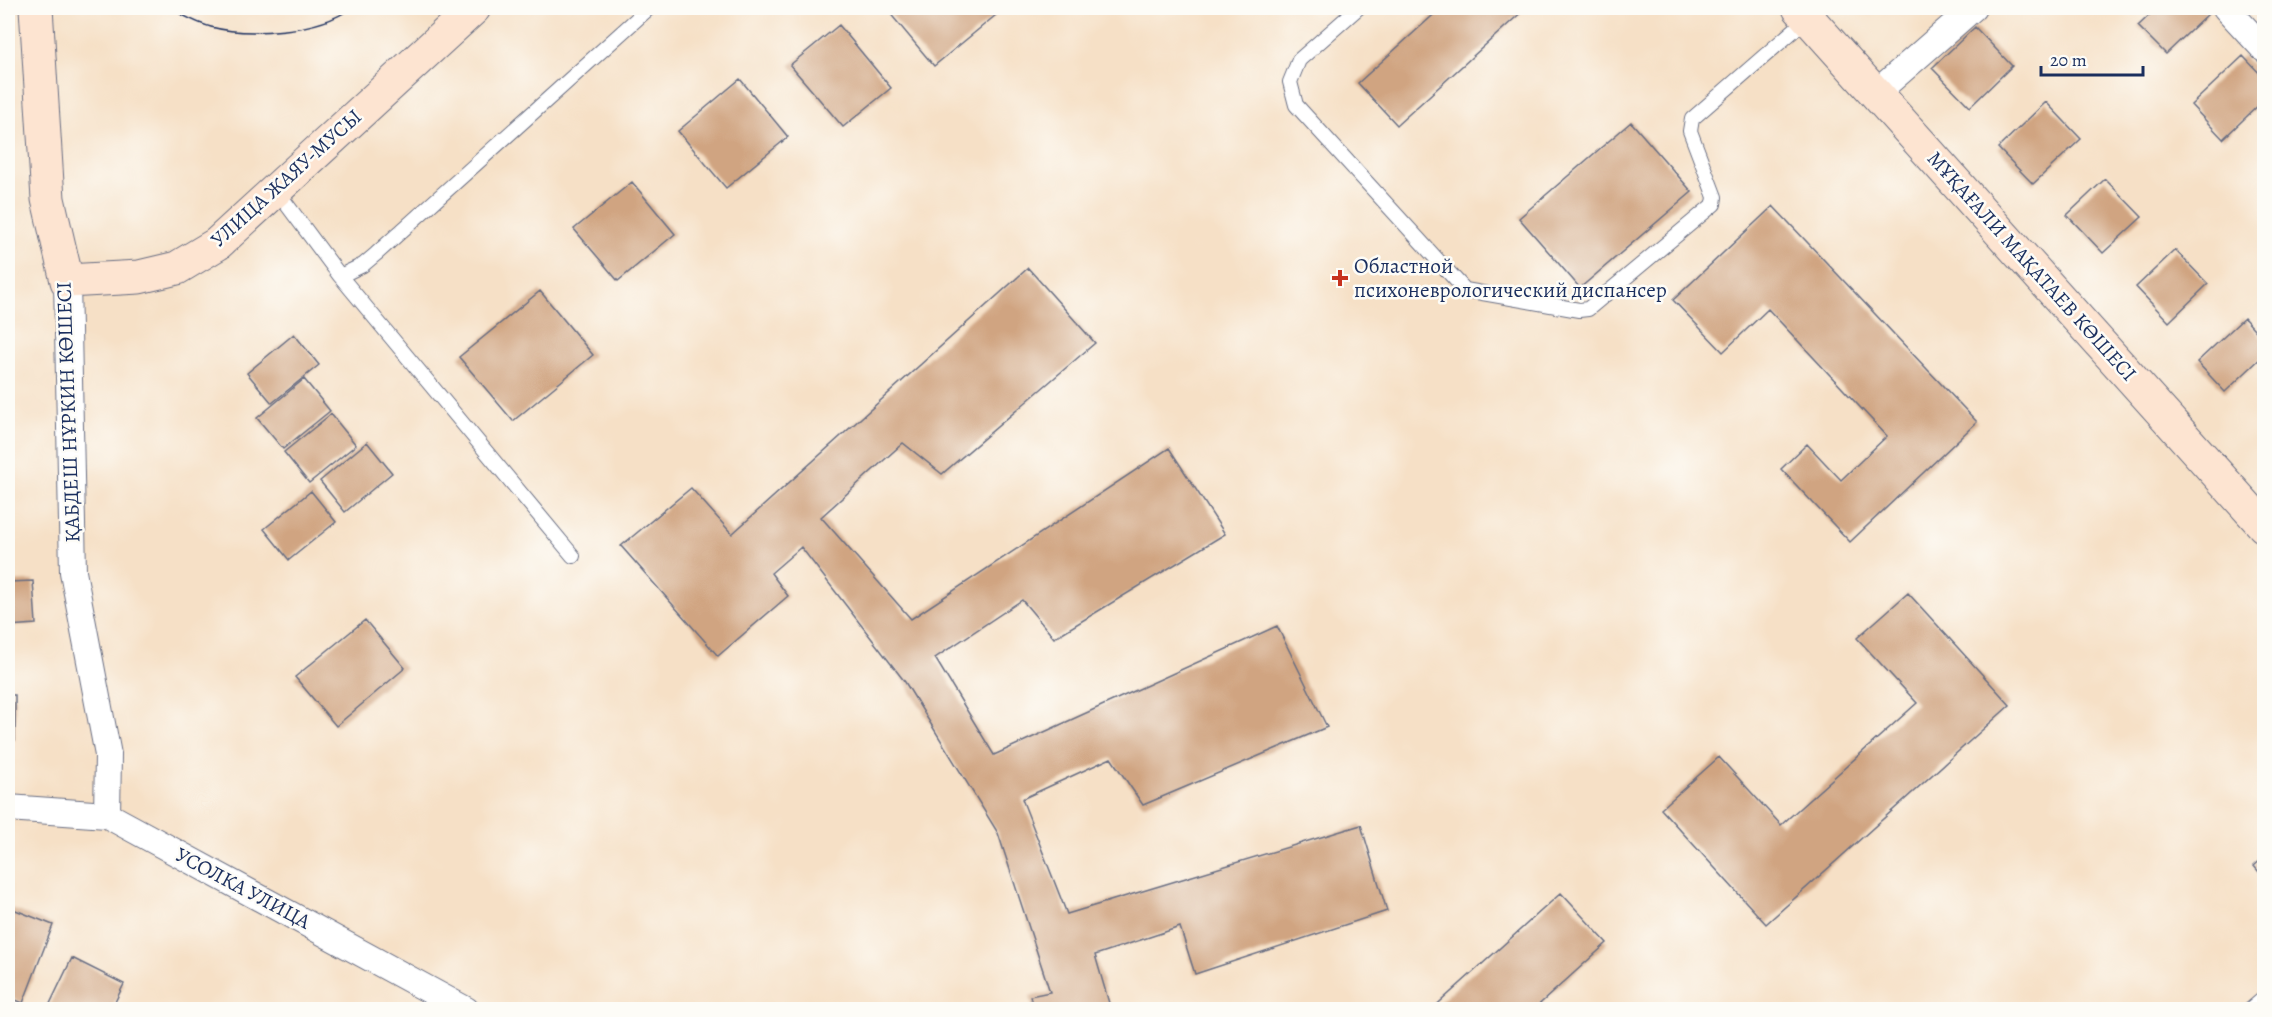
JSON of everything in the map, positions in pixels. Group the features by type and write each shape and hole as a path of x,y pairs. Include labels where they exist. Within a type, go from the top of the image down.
{"main road":[{"name":"ҚАБДЕШ НҰРКИН КӨШЕСІ","path":"36,8 48,199 67,280"},
{"name":"УЛИЦА ЖАЯУ-МУСЫ","path":"67,280 139,277 177,268 217,244 474,8"},
{"name":"МҰҚАҒАЛИ МАҚАТАЕВ КӨШЕСІ","path":"1804,13 2265,526"}],"street":[{"path":"1877,92 1973,8"},
{"path":"2226,8 2265,49"},
{"name":"ҚАБДЕШ НҰРКИН КӨШЕСІ","path":"67,280 73,572 108,755 107,815"},
{"name":"УСОЛКА УЛИЦА","path":"8,807 107,815 466,1010"}],"lane":[{"path":"340,276 363,265 376,254 649,8"},
{"path":"1358,8 1299,60 1290,82 1296,105 1465,290 1579,310 1588,309 1714,204 1715,197 1690,131 1692,119 1804,13"},
{"path":"276,190 340,276 573,556"},
{"path":"2250,1010 2265,998"}],"building":[{"path":"892,8 990,8 996,15 934,66 888,11"},
{"path":"1441,8 1526,8 1397,125 1358,83"},
{"path":"2157,8 2202,8 2208,14 2166,54 2138,26"},
{"path":"839,25 891,88 843,127 790,65"},
{"path":"1975,27 2012,66 1970,107 1932,68"},
{"path":"2243,56 2264,78 2264,100 2223,139 2191,105"},
{"path":"740,79 788,137 726,188 678,131"},
{"path":"2046,102 2081,139 2033,184 1998,148"},
{"path":"1631,122 1692,192 1580,288 1519,218"},
{"path":"2105,179 2142,217 2103,253 2067,215"},
{"path":"632,182 675,234 618,281 574,229"},
{"path":"1773,206 1977,422 1850,542 1781,469 1807,444 1841,480 1887,436 1768,309 1723,352 1673,300"},
{"path":"2175,250 2208,284 2169,322 2136,287"},
{"path":"1028,268 1095,343 942,474 903,443 821,517 911,619 1169,448 1225,534 1054,638 1022,600 935,658 994,755 1277,626 1327,727 1143,805 1111,758 1022,799 1067,914 1361,825 1387,911 1195,974 1180,927 1095,955 1111,1010 1033,1010 1030,996 1050,992 998,833 905,682 801,547 771,573 788,596 718,656 621,546 691,488 732,534"},
{"path":"540,291 593,355 513,421 459,357"},
{"path":"2244,318 2264,340 2264,355 2225,392 2197,362"},
{"path":"294,334 319,365 272,403 247,373"},
{"path":"304,379 330,411 283,449 257,418"},
{"path":"331,414 356,445 309,483 284,452"},
{"path":"367,442 392,473 345,512 320,481"},
{"path":"311,491 336,522 289,560 264,529"},
{"path":"33,581 36,624 8,626 8,582"},
{"path":"1908,593 2010,705 1766,924 1661,809 1719,757 1781,825 1917,703 1857,638"},
{"path":"365,620 405,668 336,726 295,677"},
{"path":"8,695 15,695 15,740 8,740"},
{"path":"2264,857 2264,878 2254,866"},
{"path":"1561,893 1607,943 1533,1010 1431,1010"},
{"path":"8,907 53,925 23,1003 8,997"},
{"path":"72,958 124,984 111,1010 47,1010"}],"tram line":[{"path":"169,8 211,27 244,32 303,27 338,16 351,8"},
{"path":"233,8 279,8"}],"place":[{"name":"Областной психоневрологический диспансер","path":"1340,278"}]}
